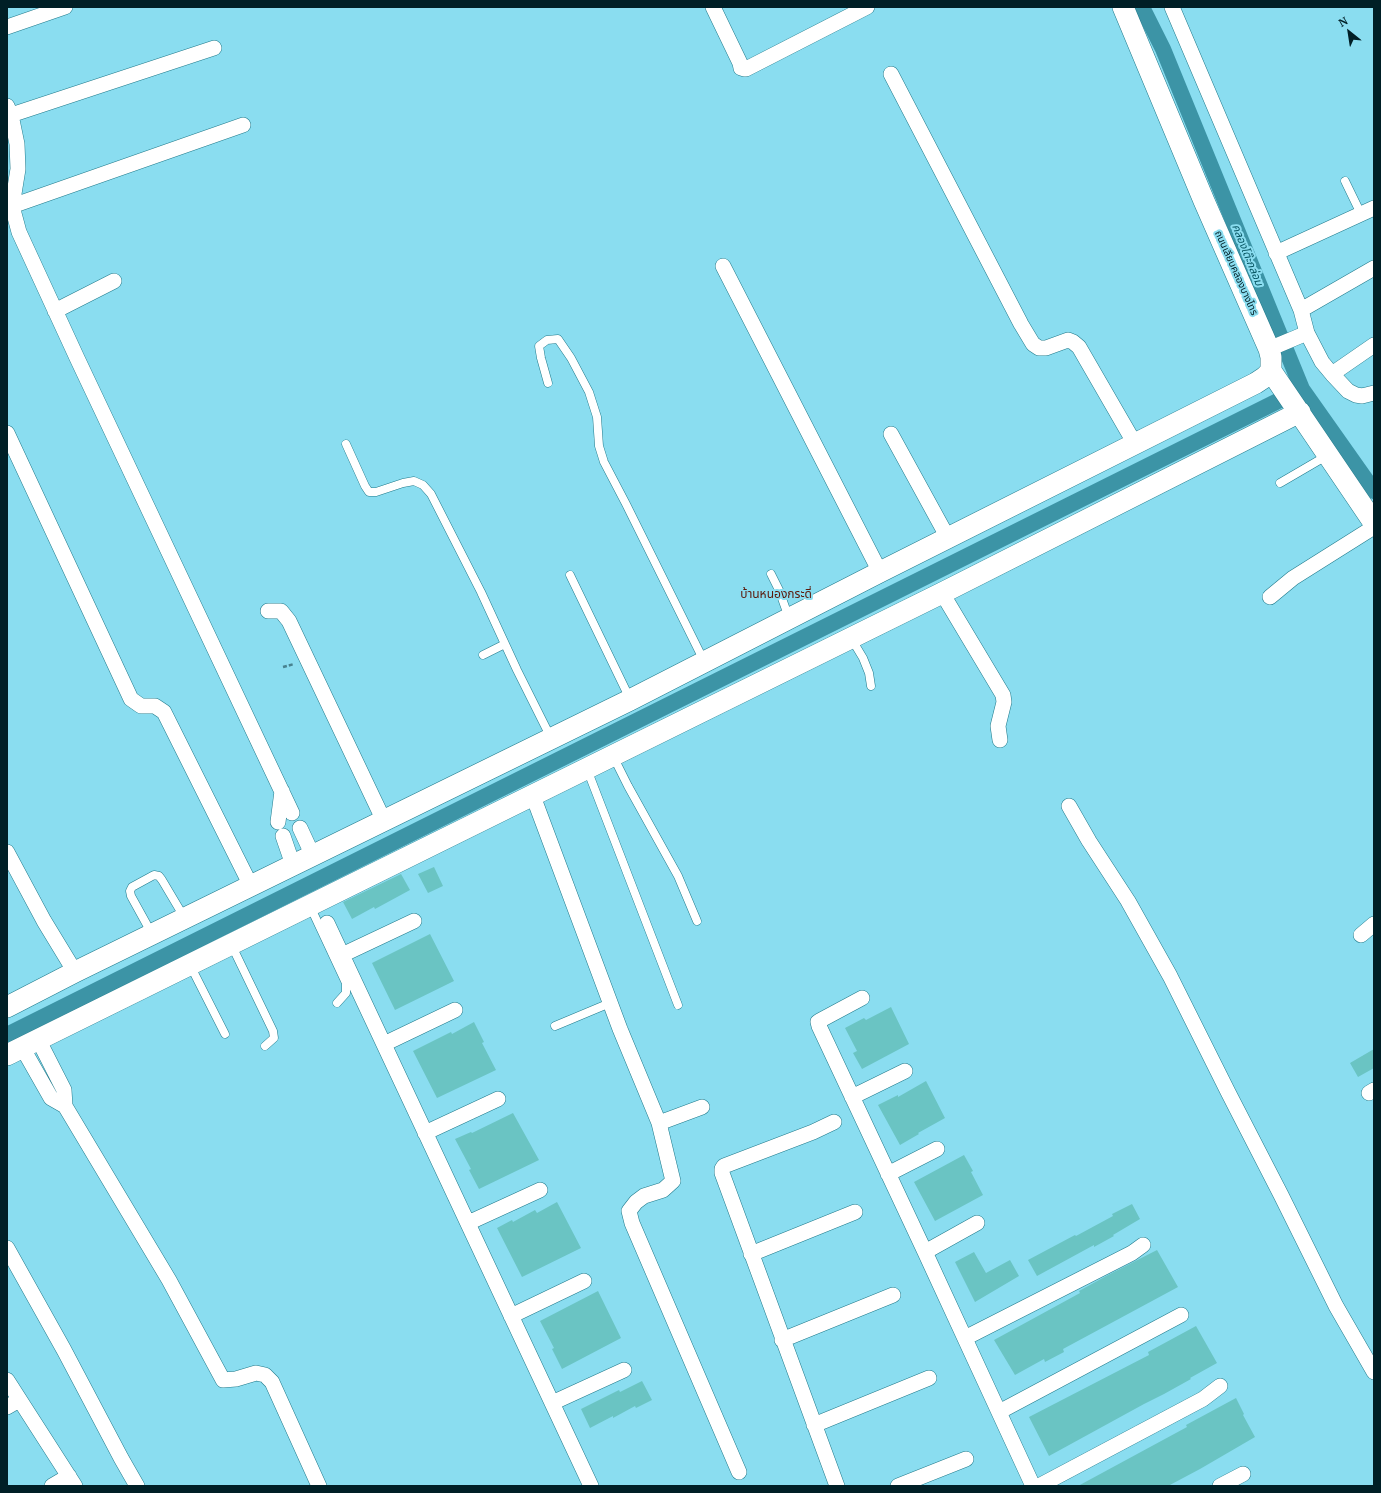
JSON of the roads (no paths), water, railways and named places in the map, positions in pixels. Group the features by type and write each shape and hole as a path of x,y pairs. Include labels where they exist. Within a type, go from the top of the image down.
{"street":[{"path":"7,27 66,7"},
{"path":"713,7 741,68 744,69 867,7"},
{"name":"ถนนเลียบคลองบางไทร","path":"1123,7 1201,194 1274,347 1271,357 1274,375 1374,523"},
{"path":"1172,7 1301,310 1305,334 1322,362 1348,391 1362,396 1374,393"},
{"path":"214,48 9,111 12,147 18,169 12,206 19,232 55,311 292,813"},
{"path":"891,74 1021,324 1033,344 1039,348 1046,348 1068,340 1073,342 1079,348 1135,444"},
{"path":"12,206 243,125"},
{"path":"1276,253 1368,211"},
{"path":"723,266 880,572"},
{"path":"1301,310 1374,268"},
{"path":"55,311 114,281"},
{"path":"1274,347 1305,334"},
{"path":"1332,374 1374,345"},
{"path":"7,1007 75,972 630,700 789,618 1256,383 1265,377 1274,375"},
{"path":"319,1486 272,1382 265,1375 256,1373 236,1379 223,1380 169,1280 65,1106 51,1098 22,1047 942,593 1298,409"},
{"path":"7,433 131,699 141,706 155,706 164,712 251,886"},
{"path":"891,434 948,538"},
{"path":"1270,597 1293,578 1374,527"},
{"path":"942,593 1003,695 1004,702 998,726 1000,740"},
{"path":"268,611 281,611 289,621 384,821"},
{"path":"282,791 280,829 293,866"},
{"path":"533,796 610,1003 658,1123 673,1181 664,1190 644,1196 636,1202 629,1211 632,1223 739,1472"},
{"path":"1069,806 1089,841 1128,901 1170,976 1336,1306 1374,1372"},
{"path":"300,828 313,856"},
{"path":"7,852 44,921 75,972"},
{"path":"342,955 414,921"},
{"path":"327,923 591,1486"},
{"path":"1361,935 1374,924"},
{"path":"862,998 818,1022 818,1026 925,1252 1033,1486"},
{"path":"384,1044 456,1010"},
{"path":"852,1097 905,1071"},
{"path":"425,1133 498,1100"},
{"path":"658,1123 702,1107"},
{"path":"834,1122 813,1132 724,1166 722,1173 782,1340 837,1486"},
{"path":"888,1174 937,1149"},
{"path":"468,1223 540,1190"},
{"path":"751,1254 856,1212"},
{"path":"925,1252 978,1223"},
{"path":"965,1338 1132,1253 1143,1245"},
{"path":"7,1248 137,1486"},
{"path":"511,1316 584,1281"},
{"path":"782,1340 894,1295"},
{"path":"999,1412 1181,1315"},
{"path":"552,1403 624,1370"},
{"path":"814,1425 929,1378"},
{"path":"7,1380 13,1404 72,1481 52,1486"},
{"path":"1038,1486 1204,1399 1220,1386"},
{"path":"898,1486 966,1459"},
{"path":"1220,1486 1243,1474"}],"lane":[{"path":"1345,181 1368,211"},
{"path":"548,383 540,358 539,346 547,340 558,340 571,358 588,392 597,417 599,446 604,462 704,662"},
{"path":"346,444 365,486 370,492 376,492 414,481 423,485 431,494 481,592 552,738"},
{"path":"1280,483 1328,454"},
{"path":"771,574 779,590 789,618"},
{"path":"570,575 630,700"},
{"path":"851,638 863,658 869,674 871,686"},
{"path":"483,655 505,644"},
{"path":"613,756 678,876 697,921"},
{"path":"587,769 678,1004"},
{"path":"153,934 130,892 132,887 154,874 162,880 185,918"},
{"path":"310,906 346,983 346,993 337,1004"},
{"path":"231,944 273,1031 274,1038 265,1046"},
{"path":"190,964 225,1034"},
{"path":"555,1026 610,1003"}],"waterway":[{"name":"คลองโต๊ะกล่อม","path":"1142,7 1163,49 1302,389 1374,491"},
{"path":"7,1035 1302,389"}],"district":[{"name":"บ้านหนองกระดี่","path":"776,595"}]}
